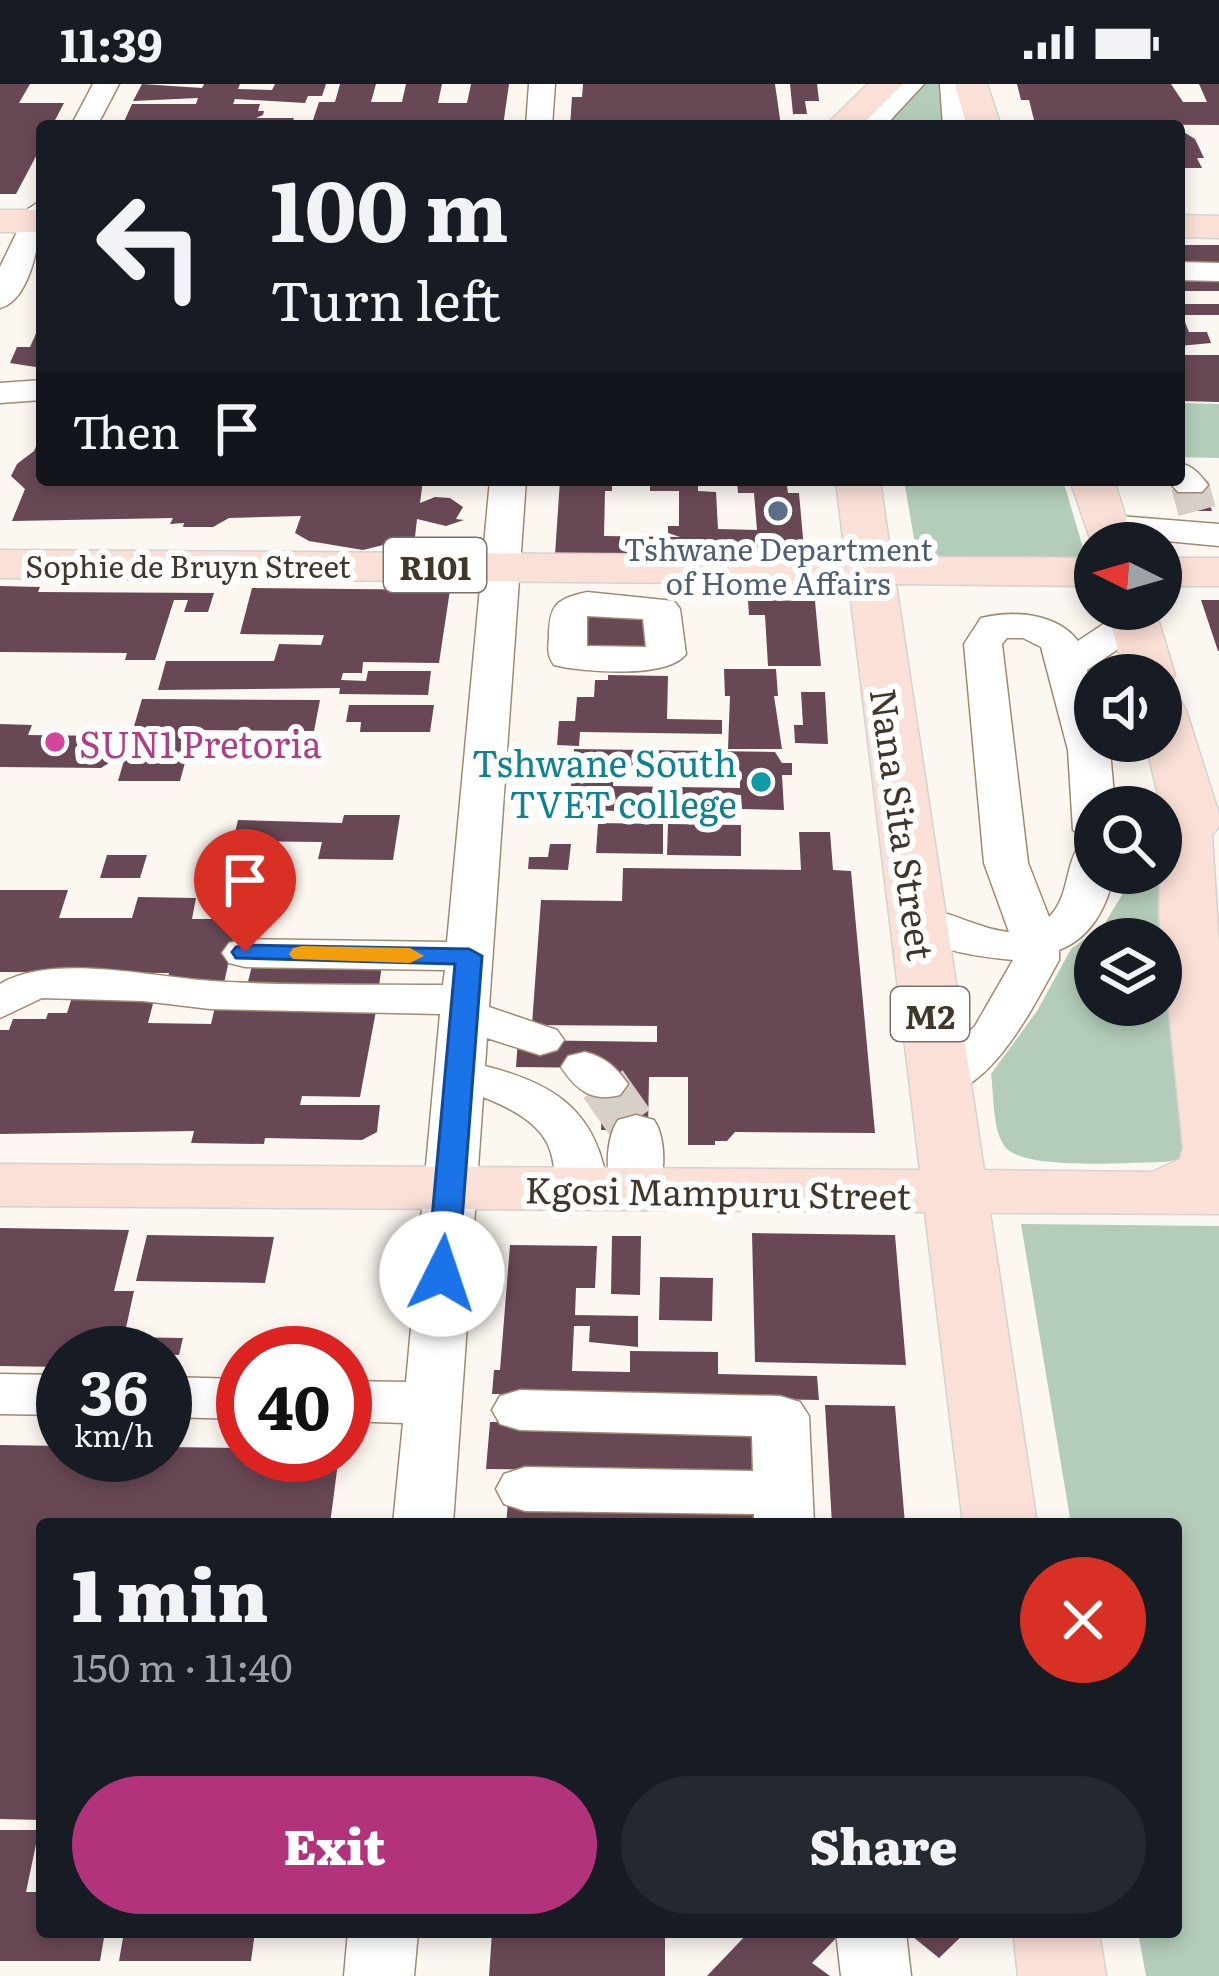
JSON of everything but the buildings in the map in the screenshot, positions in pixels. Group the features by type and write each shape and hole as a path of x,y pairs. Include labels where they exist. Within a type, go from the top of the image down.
{"main road":[{"path":"848,120 887,84"},
{"path":"968,120 971,84"},
{"path":"971,84 983,120"},
{"path":"1185,226 1219,227"},
{"name":"Nana Sita Street","path":"859,486 999,1518"},
{"path":"1094,486 1104,522"},
{"path":"1182,549 1204,525"},
{"name":"Sophie de Bruyn Street","path":"0,564 1074,572"},
{"path":"1142,1195 1194,1179 1214,1160 1215,1132 1169,762"},
{"path":"1172,762 1219,904"},
{"name":"Kgosi Mampuru Street","path":"0,1185 449,1188 618,1170 954,1193 1219,1193"},
{"path":"1057,1938 1062,1976"}],"street":[{"path":"87,120 106,84"},
{"path":"539,120 542,84"},
{"path":"876,120 911,84"},
{"path":"953,84 956,120"},
{"path":"0,299 30,218"},
{"path":"1185,271 1219,272"},
{"path":"0,393 36,390"},
{"path":"423,1518 508,486"},
{"path":"602,566 628,606"},
{"path":"939,1083 994,1034 1036,960 1011,881 983,644 987,632 1011,625 1047,632 1059,641 1074,680"},
{"path":"1011,881 1057,892 1074,890"},
{"path":"916,919 958,938 1035,948 1067,925 1081,894"},
{"path":"245,952 466,990 540,1040"},
{"path":"0,1004 33,984 143,987 210,995 466,990"},
{"path":"459,1076 504,1087 556,1121 575,1144 618,1170"},
{"path":"0,1394 36,1395"},
{"path":"372,1402 433,1403"},
{"path":"520,1410 780,1416 784,1509 525,1489"},
{"path":"379,1976 382,1938"},
{"path":"872,1938 876,1976"}],"green space":[{"path":"910,84 950,84 949,120 869,120"},
{"path":"1185,403 1219,404 1219,458 1185,457"},
{"path":"905,486 1065,486 1075,522 1074,558 917,556"},
{"path":"1171,894 1172,918 1108,918 1122,895"},
{"path":"1074,947 1074,1026 1178,1026 1184,1158 1082,1164 1035,1160 1018,1155 1001,1141 991,1074 1037,1011"},
{"path":"1021,1224 1219,1226 1219,1976 1146,1976 1139,1938 1182,1938 1182,1518 1070,1518"}],"tunnel":[{"path":"1190,485 1197,511"},
{"path":"603,1084 636,1131"}],"slow traffic":[{"path":"302,954 410,956"}],"place":[{"name":"Tshwane Department of Home Affairs","path":"778,511"},
{"name":"SUN1 Pretoria","path":"55,742"},
{"name":"Tshwane South TVET college","path":"761,782"}],"route":[{"path":"245,952 469,956 442,1274"}]}
